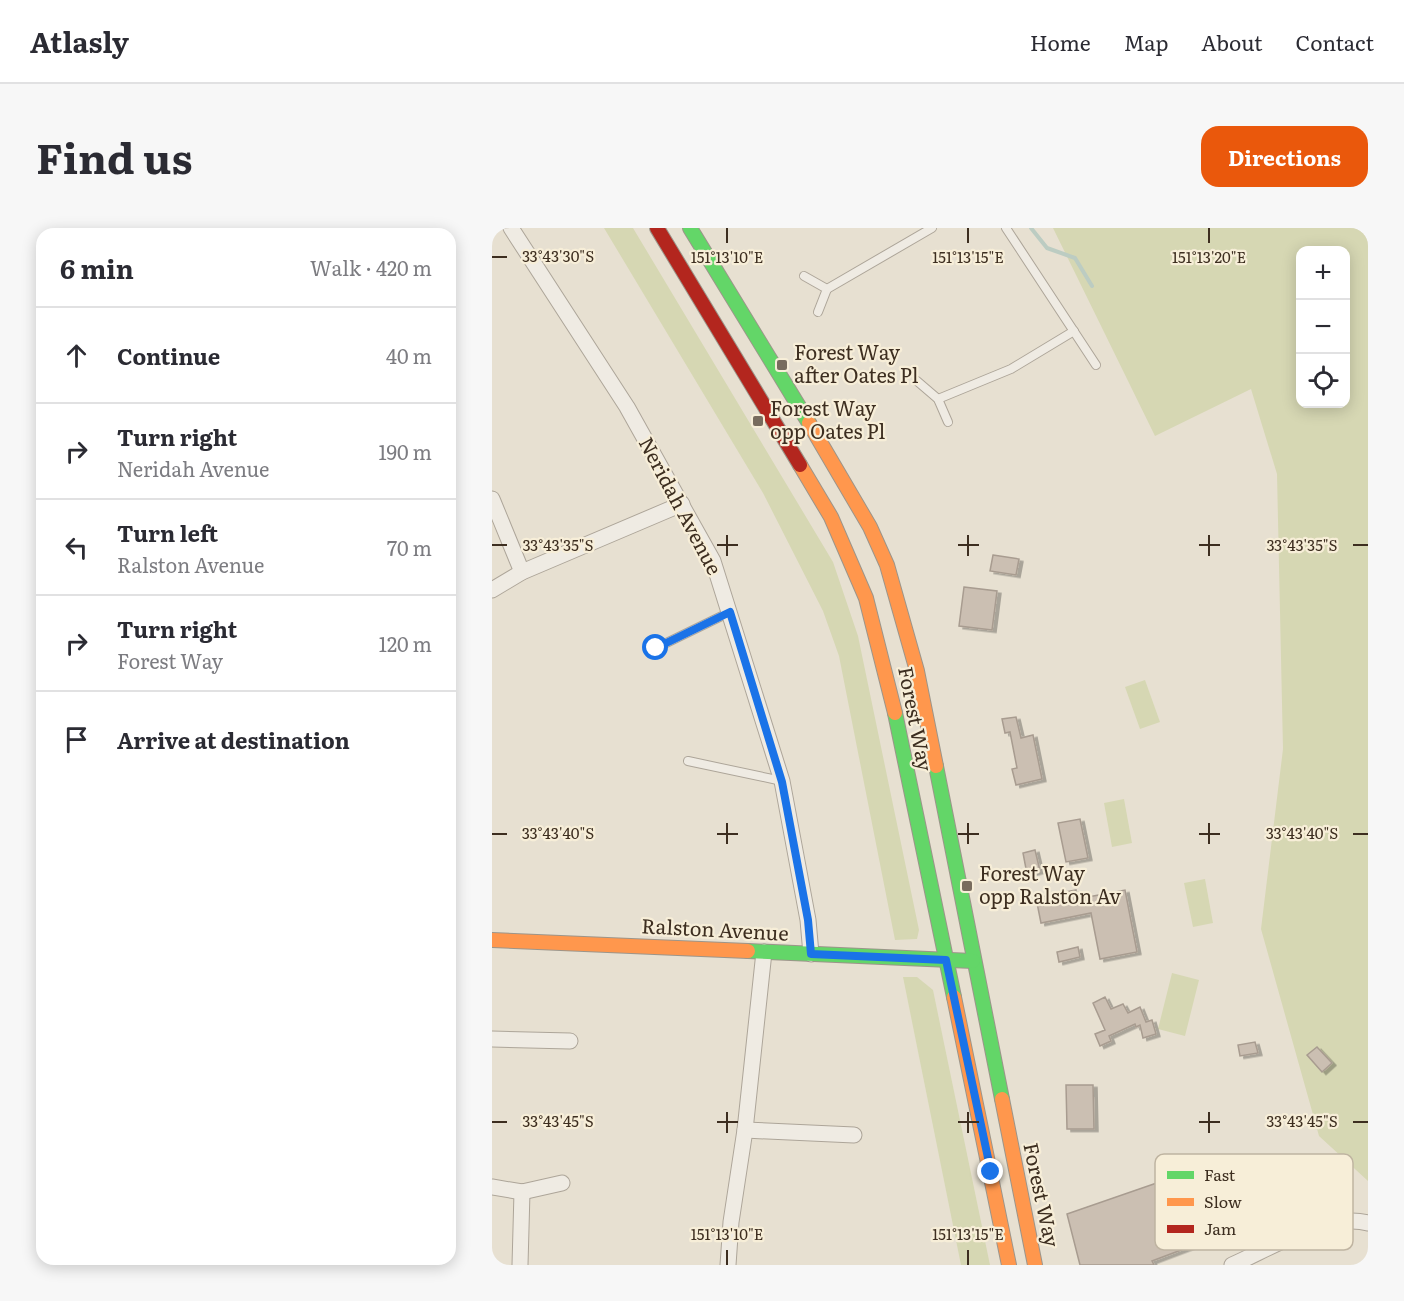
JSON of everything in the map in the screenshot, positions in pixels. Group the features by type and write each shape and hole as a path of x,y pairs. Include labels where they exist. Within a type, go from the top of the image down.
{"main road":[{"name":"Forest Way","path":"657,228 831,517 857,573 878,636 1009,1265"},
{"name":"Forest Way","path":"690,228 843,478 870,527 887,565 917,671 1035,1265"},
{"name":"Ralston Avenue","path":"492,940 973,961"}],"street":[{"name":"Neridah Avenue","path":"511,228 627,407 713,561 782,782 808,920 811,954"},
{"path":"492,499 522,572"},
{"path":"492,590 522,572 682,504"},
{"path":"728,1265 731,1222 745,1130 764,952"},
{"path":"492,1039 570,1041"},
{"path":"745,1130 854,1135"},
{"path":"492,1187 522,1192 562,1183"},
{"path":"520,1265 522,1192"},
{"path":"1353,1222 1368,1223"},
{"path":"1232,1265 1266,1250"}],"lane":[{"path":"818,312 827,289 932,228"},
{"path":"1006,228 1096,365"},
{"path":"804,276 827,289"},
{"path":"938,399 1011,369 1074,331"},
{"path":"917,381 938,399 948,422"},
{"path":"656,648 730,612"},
{"path":"688,761 782,782"}],"green space":[{"path":"604,228 633,228 833,562 858,636 919,930 917,939 895,940 839,656 823,611 763,493"},
{"path":"1053,228 1368,228 1368,1181 1353,1167 1353,1154 1339,1154 1319,1136 1261,929 1283,749 1277,474 1251,389 1155,436"},
{"path":"1145,680 1160,722 1140,729 1125,687"},
{"path":"1124,799 1132,843 1112,847 1104,803"},
{"path":"1205,879 1213,923 1193,927 1184,883"},
{"path":"1172,973 1199,980 1185,1036 1158,1029"},
{"path":"903,977 917,977 933,990 990,1265 961,1265"}],"building":[{"path":"993,555 1019,559 1016,575 990,571"},
{"path":"964,587 997,591 992,630 959,626"},
{"path":"1016,717 1021,738 1033,735 1042,779 1016,785 1012,769 1017,768 1010,732 1005,733 1002,719"},
{"path":"1080,819 1088,858 1066,862 1058,823"},
{"path":"1035,850 1040,871 1027,874 1023,853"},
{"path":"1076,890 1077,899 1125,890 1137,952 1100,959 1091,913 1041,923 1036,898"},
{"path":"1078,947 1080,957 1059,962 1057,952"},
{"path":"1105,997 1111,1009 1123,1004 1128,1013 1140,1007 1146,1022 1152,1020 1156,1034 1143,1038 1140,1025 1136,1027 1135,1024 1109,1036 1111,1041 1100,1046 1095,1034 1105,1030 1093,1003"},
{"path":"1255,1042 1258,1053 1240,1056 1238,1045"},
{"path":"1317,1047 1332,1063 1322,1072 1307,1055"},
{"path":"1066,1085 1093,1085 1094,1129 1067,1129"},
{"path":"1155,1184 1155,1250 1181,1250 1152,1261 1154,1265 1080,1265 1067,1214"}],"waterway":[{"path":"1031,228 1047,248 1075,258 1092,286"}],"traffic: fast":[{"path":"690,228 809,423"},
{"path":"895,713 954,997"},
{"path":"936,766 1002,1099"},
{"path":"748,951 973,961"}],"traffic: slow":[{"path":"809,423 870,527 887,565 917,671 936,766"},
{"path":"800,465 831,517 866,598 895,713"},
{"path":"492,940 748,951"},
{"path":"954,997 1009,1265"},
{"path":"1002,1099 1035,1265"}],"traffic: jam":[{"path":"657,228 800,465"}],"place":[{"name":"Forest Way after Oates Pl","path":"782,365"},
{"name":"Forest Way opp Oates Pl","path":"758,421"},
{"name":"Forest Way opp Ralston Av","path":"967,886"}],"route":[{"path":"656,648 730,612 746,671 782,782 808,920 811,954 946,960 991,1172"}]}
